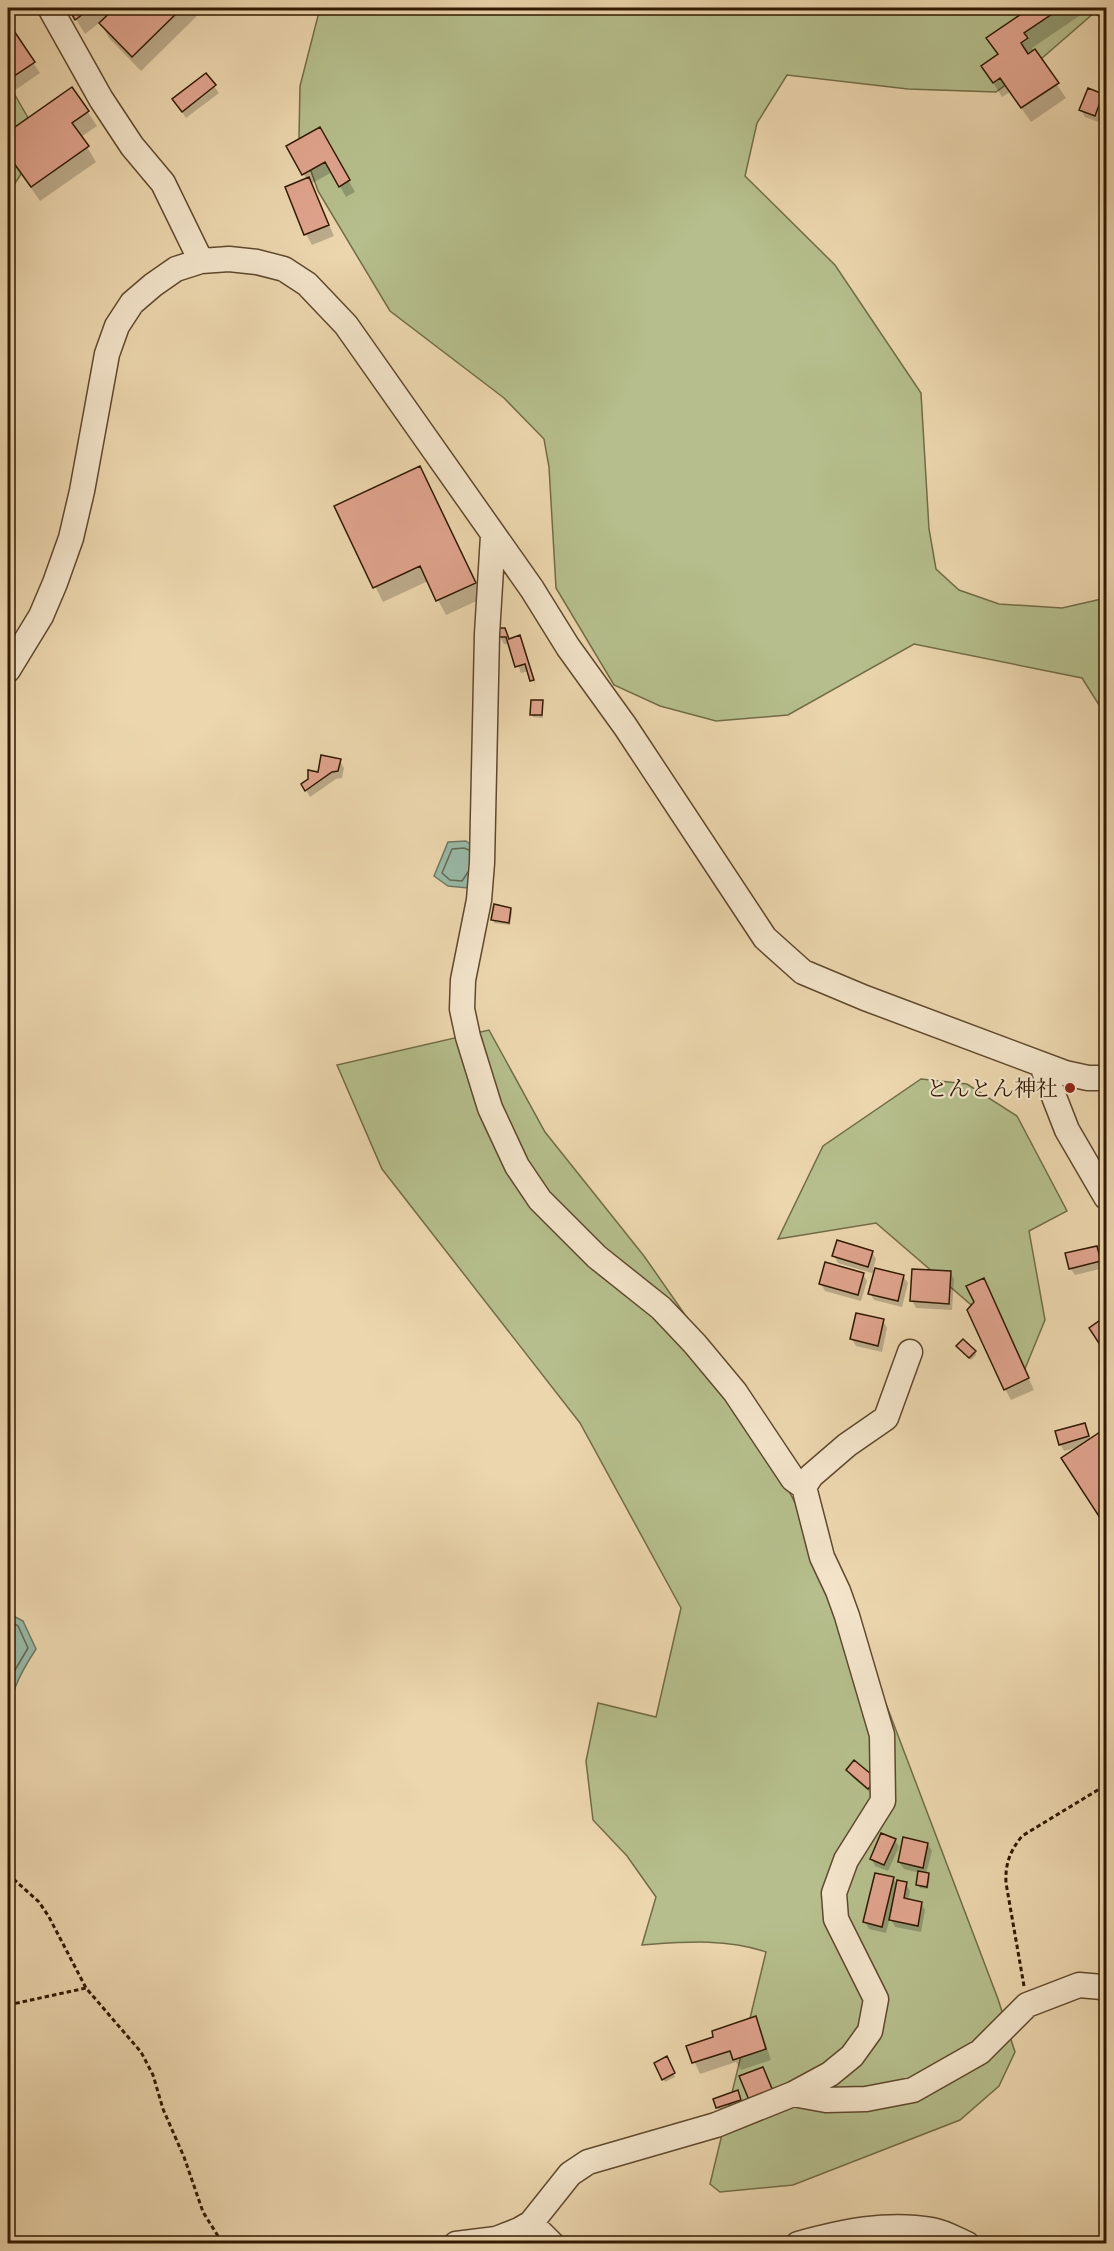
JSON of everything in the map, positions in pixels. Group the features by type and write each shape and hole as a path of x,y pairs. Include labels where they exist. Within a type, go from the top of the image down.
{"street":[{"path":"50,8 101,99 132,146 163,183 201,261"},
{"path":"8,670 41,616 71,538 107,354 117,326 132,303 176,269 201,261 229,259 257,262 284,269 307,284 346,325 532,589 568,647 625,726 765,938 803,972 865,998 1042,1066 1088,1078 1107,1078"},
{"path":"456,2244 496,2239 531,2223 570,2174 588,2162 716,2126 793,2094 830,2074 852,2056 870,2031 876,1999 836,1919 834,1893 846,1860 883,1801 884,1770 882,1735 847,1616 822,1557 804,1486 793,1479 735,1392 695,1344 661,1308 597,1257 540,1200 517,1166 490,1108 468,1037 462,1009 463,980 478,900 482,863 487,634 493,536"},
{"path":"1042,1066 1067,1130 1107,1197"},
{"path":"804,1486 847,1445 886,1418 910,1352"},
{"path":"793,2094 826,2100 866,2099 914,2090 980,2052 1027,2006 1079,1985 1107,1990"},
{"path":"531,2223 552,2244"},
{"path":"798,2244 835,2234 892,2226 934,2230 967,2244"}],"path":[{"path":"1027,2006 1005,1867 1012,1848 1022,1836 1107,1785"},
{"path":"8,1874 39,1902 86,1988 141,2052 153,2075 163,2109 184,2157 203,2212 223,2244"},
{"path":"8,2005 86,1988"}],"green space":[{"path":"320,8 1106,8 1106,21 1094,13 1041,59 996,92 908,89 787,75 757,123 745,176 835,265 921,393 929,529 936,569 959,590 999,604 1062,608 1106,598 1106,716 1082,678 914,644 788,715 716,721 660,706 614,685 556,588 549,467 544,439 504,398 390,311 318,191 299,137 300,86"},
{"path":"8,83 42,142 8,194"},
{"path":"489,1030 545,1132 644,1256 734,1385 850,1609 998,1999 1015,2052 999,2086 960,2120 793,2185 720,2192 710,2184 766,1952 720,1943 642,1945 656,1897 627,1856 593,1820 586,1761 598,1703 656,1717 681,1608 580,1423 382,1169 337,1065"},
{"path":"921,1079 967,1084 1017,1116 1067,1211 1029,1231 1045,1320 1024,1371 998,1328 876,1223 778,1239 823,1146"}],"water":[{"path":"466,841 476,848 473,874 468,888 448,886 434,876 448,842"},
{"path":"8,1613 23,1621 36,1649 24,1668 12,1696 10,1729 8,1729"}],"building":[{"path":"68,8 91,8 75,20"},
{"path":"115,8 182,8 132,57 99,23"},
{"path":"1030,8 1061,8 1024,33 1028,38 1021,43 1028,54 1035,49 1059,83 1021,108 1000,78 993,83 981,66 998,54 986,38"},
{"path":"8,22 35,62 8,80"},
{"path":"206,73 216,85 182,112 172,99"},
{"path":"72,87 89,111 72,123 89,146 31,187 8,155 8,132"},
{"path":"1088,88 1103,94 1095,116 1079,110"},
{"path":"320,127 350,180 339,187 325,162 302,175 286,146"},
{"path":"309,177 329,225 304,235 285,187"},
{"path":"420,466 476,583 436,601 420,566 373,588 334,506"},
{"path":"498,628 505,628 509,639 520,635 534,680 530,681 525,664 515,667 506,637 498,637"},
{"path":"531,700 543,700 542,715 530,715"},
{"path":"321,755 341,759 338,771 332,772 305,791 301,784 308,779 308,770 318,772"},
{"path":"494,904 511,908 509,923 491,920"},
{"path":"837,1240 873,1251 868,1267 832,1256"},
{"path":"1097,1246 1101,1261 1069,1269 1065,1253"},
{"path":"825,1262 864,1273 858,1295 819,1284"},
{"path":"875,1268 904,1275 898,1301 868,1294"},
{"path":"912,1269 951,1271 949,1304 910,1301"},
{"path":"984,1278 1029,1378 1004,1390 967,1310 974,1302 966,1286"},
{"path":"856,1313 884,1319 878,1346 850,1339"},
{"path":"1106,1316 1106,1354 1089,1328"},
{"path":"963,1339 976,1351 969,1358 956,1346"},
{"path":"1085,1423 1089,1436 1059,1445 1055,1431"},
{"path":"1100,1432 1106,1441 1106,1527 1061,1458"},
{"path":"854,1760 877,1779 868,1789 846,1770"},
{"path":"881,1833 896,1839 884,1865 870,1859"},
{"path":"903,1837 928,1843 923,1868 898,1862"},
{"path":"918,1871 929,1873 927,1887 916,1885"},
{"path":"875,1873 894,1877 882,1927 863,1922"},
{"path":"897,1880 907,1882 904,1898 922,1902 918,1926 889,1920"},
{"path":"756,2016 766,2049 733,2060 730,2051 692,2063 686,2046 713,2037 712,2031"},
{"path":"667,2056 675,2073 662,2080 654,2063"},
{"path":"763,2067 773,2091 749,2100 739,2076"},
{"path":"738,2090 741,2100 716,2108 713,2099"}],"place":[{"name":"とんとん神社","path":"1070,1088"}]}
